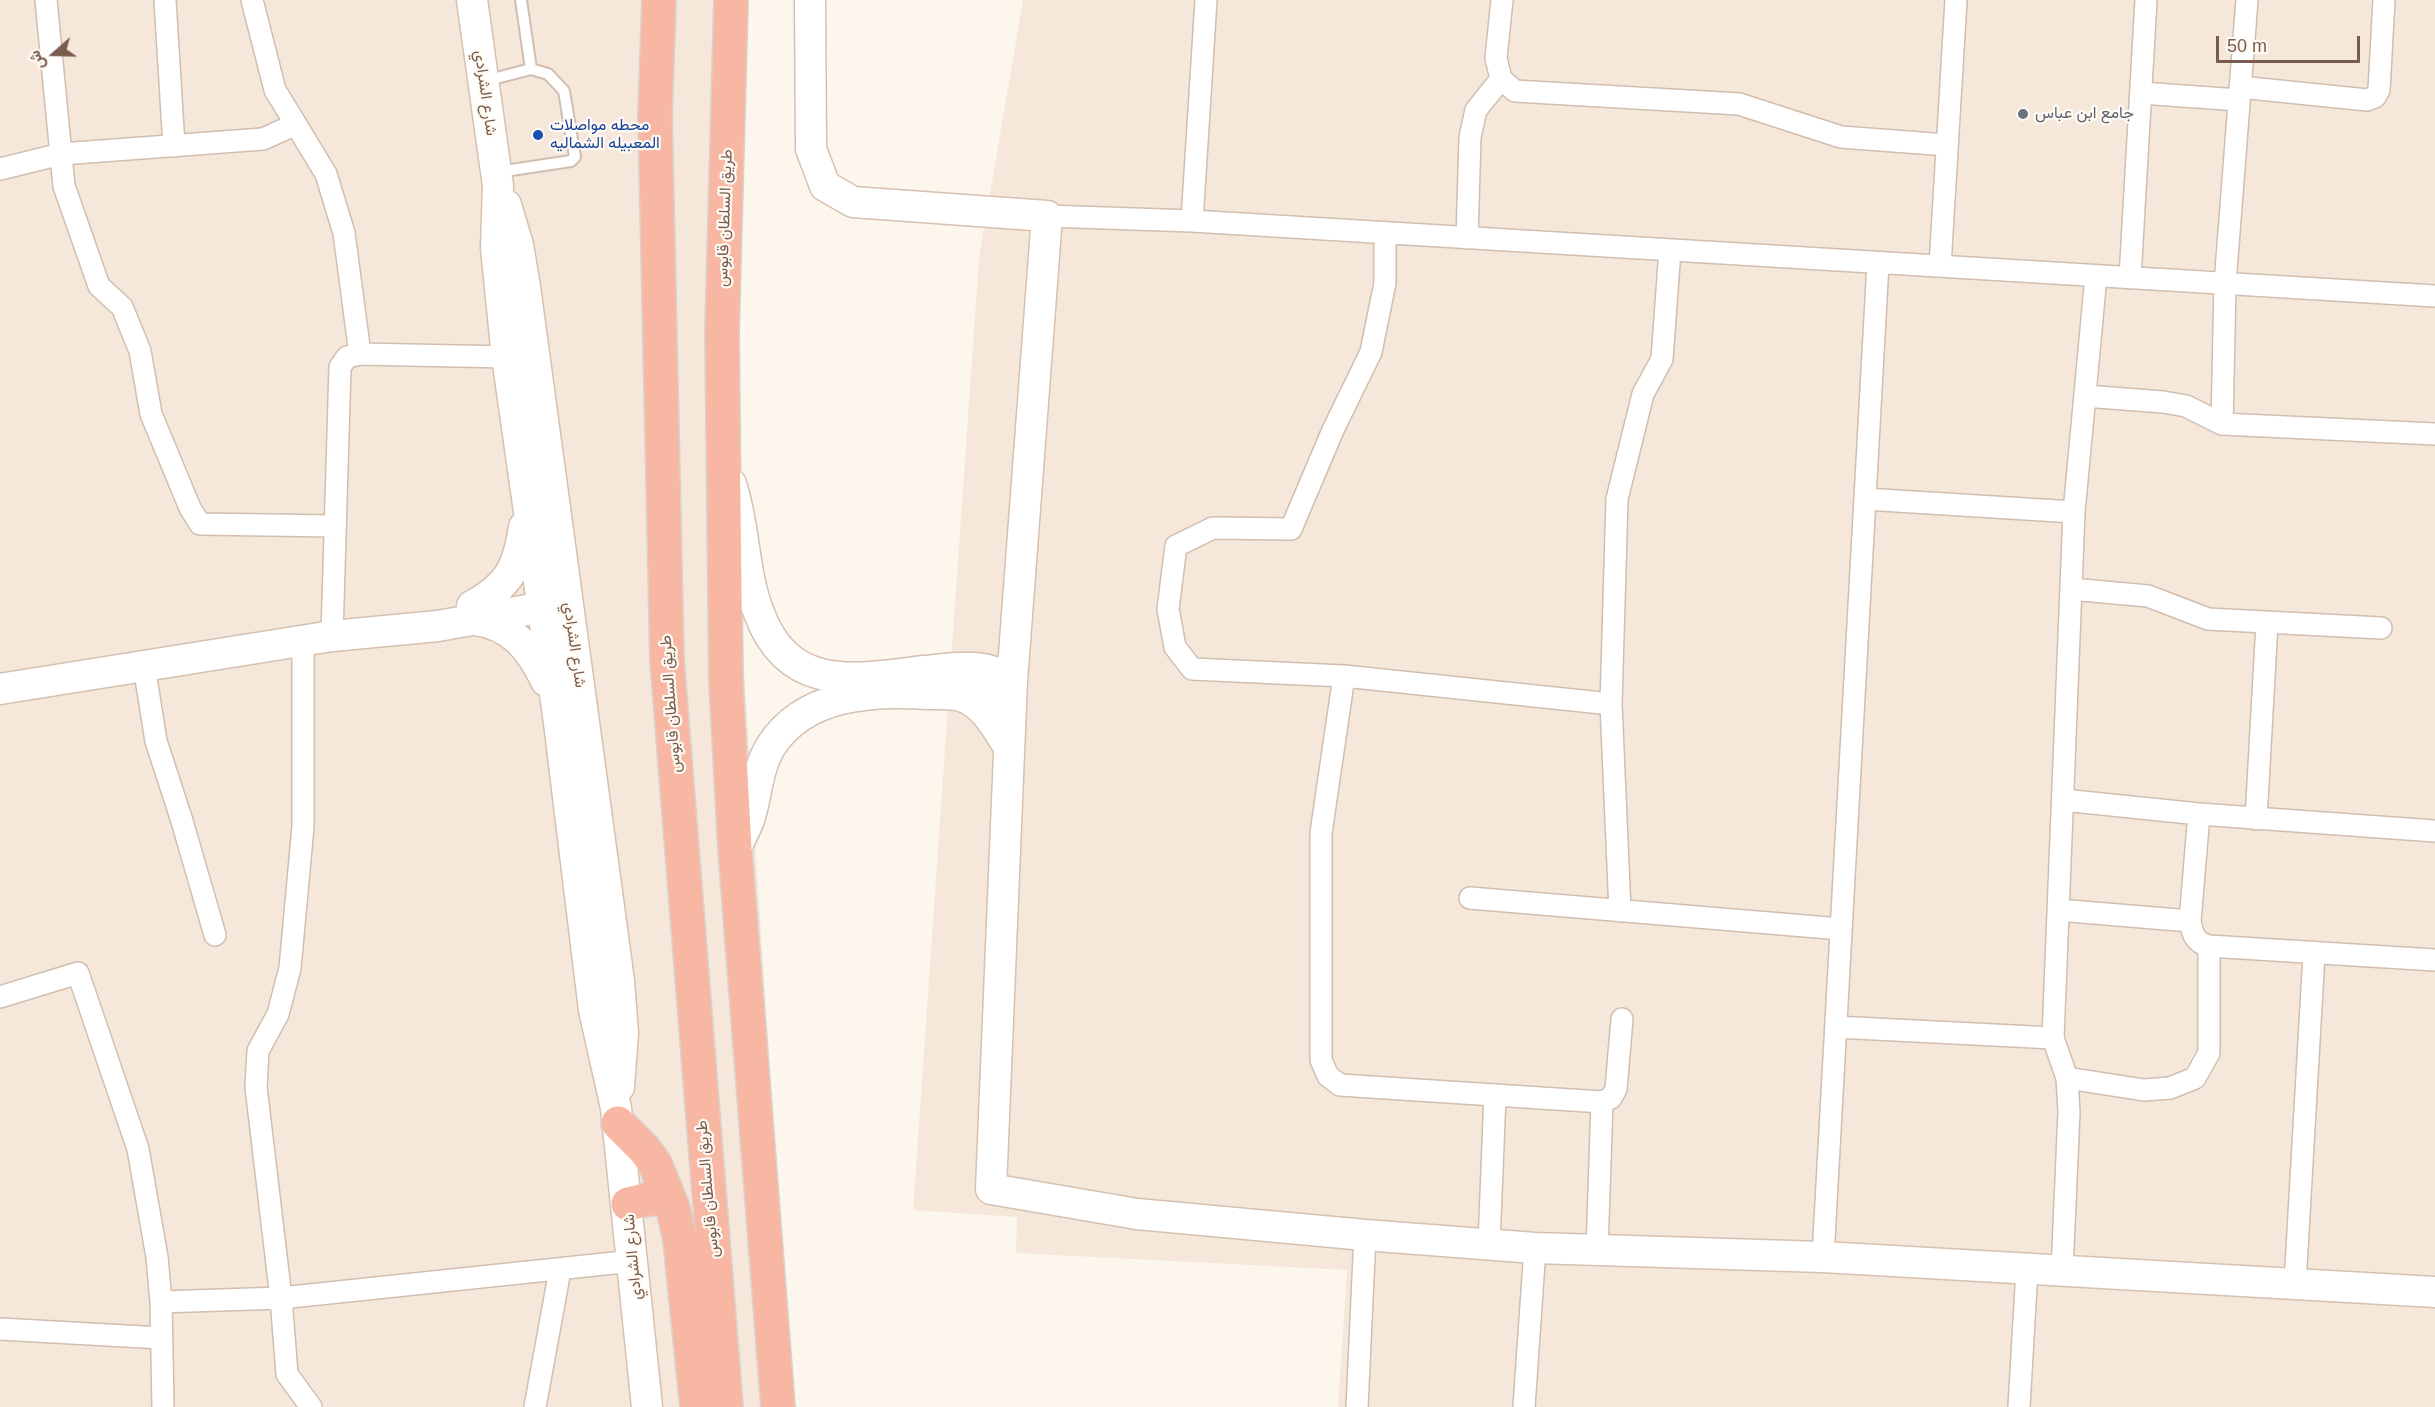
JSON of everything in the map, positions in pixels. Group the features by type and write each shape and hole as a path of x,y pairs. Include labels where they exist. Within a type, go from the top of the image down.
{"highway":[{"name":"طريق السلطان قابوس","path":"659,0 655,115 667,660 726,1407"},
{"name":"طريق السلطان قابوس","path":"731,0 722,332 726,682 735,849 778,1407"},
{"path":"617,1116 655,1164 669,1198 680,1240 697,1407"},
{"path":"628,1204 649,1199 669,1198"}],"street":[{"path":"46,0 64,186 99,286 122,307 140,351 152,414 190,508 200,524 335,526"},
{"path":"165,0 174,146"},
{"path":"252,0 275,90 294,125 326,174 344,233 360,354"},
{"name":"شارع الشرادي","path":"472,0 497,179 496,248 507,357 526,495 553,594 619,981 622,1058 617,1116"},
{"path":"810,0 811,149 825,186 853,202 1047,216 1192,221 2435,296"},
{"path":"1192,221 1206,0"},
{"path":"1502,0 1496,58 1501,79 1515,92 1739,104 1841,137 1947,146"},
{"path":"1940,266 1956,0"},
{"path":"2130,278 2146,0"},
{"path":"2222,424 2225,284 2247,0"},
{"path":"2141,93 2240,94 2367,100 2375,97 2379,90 2384,0"},
{"path":"1467,238 1470,137 1476,110 1501,79"},
{"path":"0,169 61,154 263,139 294,125"},
{"name":"شارع الشرادي","path":"497,179 522,266 553,594 559,723 594,1010 617,1116 628,1204 647,1407"},
{"path":"1047,216 1012,681 991,1189 1137,1214 1534,1248 1823,1257 2435,1292"},
{"path":"1385,233 1385,283 1371,352 1333,430 1292,529 1213,528 1176,546 1168,609 1175,647 1192,669 1344,676 1611,704"},
{"path":"1620,911 1611,704 1617,499 1643,394 1662,359 1670,250"},
{"path":"1823,1257 1878,263"},
{"path":"2062,1271 2069,1112 2067,1078 2053,1038 2074,512 2096,276"},
{"path":"332,636 340,367 347,357 360,354 507,357"},
{"path":"2085,396 2186,406 2222,424 2435,434"},
{"path":"723,462 737,501 750,582 759,614 771,637 783,653 804,669 821,676 842,678 964,666 1000,673 1012,681"},
{"path":"472,613 498,590 515,567 520,549 526,495"},
{"path":"1865,499 2074,512"},
{"path":"2071,589 2148,596 2208,619 2380,627"},
{"path":"0,689 332,636 404,629 553,594"},
{"path":"472,613 504,629 529,649 547,683 559,723"},
{"path":"2256,819 2267,623"},
{"path":"964,666 992,652 1017,624"},
{"path":"303,641 303,827 290,968 278,1014 258,1051 256,1087 281,1298 287,1374 311,1407"},
{"path":"144,666 156,741 215,935"},
{"path":"1344,676 1322,833 1321,1060 1328,1076 1340,1085 1602,1102 1611,1098 1616,1089 1622,1019"},
{"path":"735,849 749,819 758,779 771,746 786,728 806,712 827,702 849,696 909,692 963,696 1001,690 1012,681"},
{"path":"963,696 984,711 1009,747"},
{"path":"2063,800 2256,819 2435,831"},
{"path":"2199,814 2190,921 2192,933 2197,940 2209,946 2435,960"},
{"path":"1470,898 1841,929"},
{"path":"2058,910 2190,921"},
{"path":"2067,1078 2144,1090 2170,1089 2194,1078 2209,1053 2209,946"},
{"path":"2295,1284 2314,954"},
{"path":"0,997 78,973 138,1149 157,1257 161,1302 163,1407"},
{"path":"1836,1028 2053,1038"},
{"path":"1489,1244 1495,1095"},
{"path":"1597,1250 1602,1102"},
{"path":"1357,1407 1365,1235"},
{"path":"1524,1407 1534,1248"},
{"path":"161,1302 281,1298 633,1262"},
{"path":"2019,1407 2026,1269"},
{"path":"535,1407 560,1270"},
{"path":"0,1329 161,1338"}],"lane":[{"path":"521,0 531,69"},
{"path":"484,81 531,69 548,74 564,91 575,157 571,161 497,179"}],"shaded area":[{"path":"0,0 713,0 722,332 792,1407 0,1407"},
{"path":"1023,0 2435,0 2435,1407 1338,1407 1347,1270 1016,1253 1017,1217 913,1210 979,258"}],"place":[{"name":"جامع ابن عباس","path":"2023,114"},
{"name":"محطه مواصلات المعبيله الشماليه","path":"538,135"}]}
